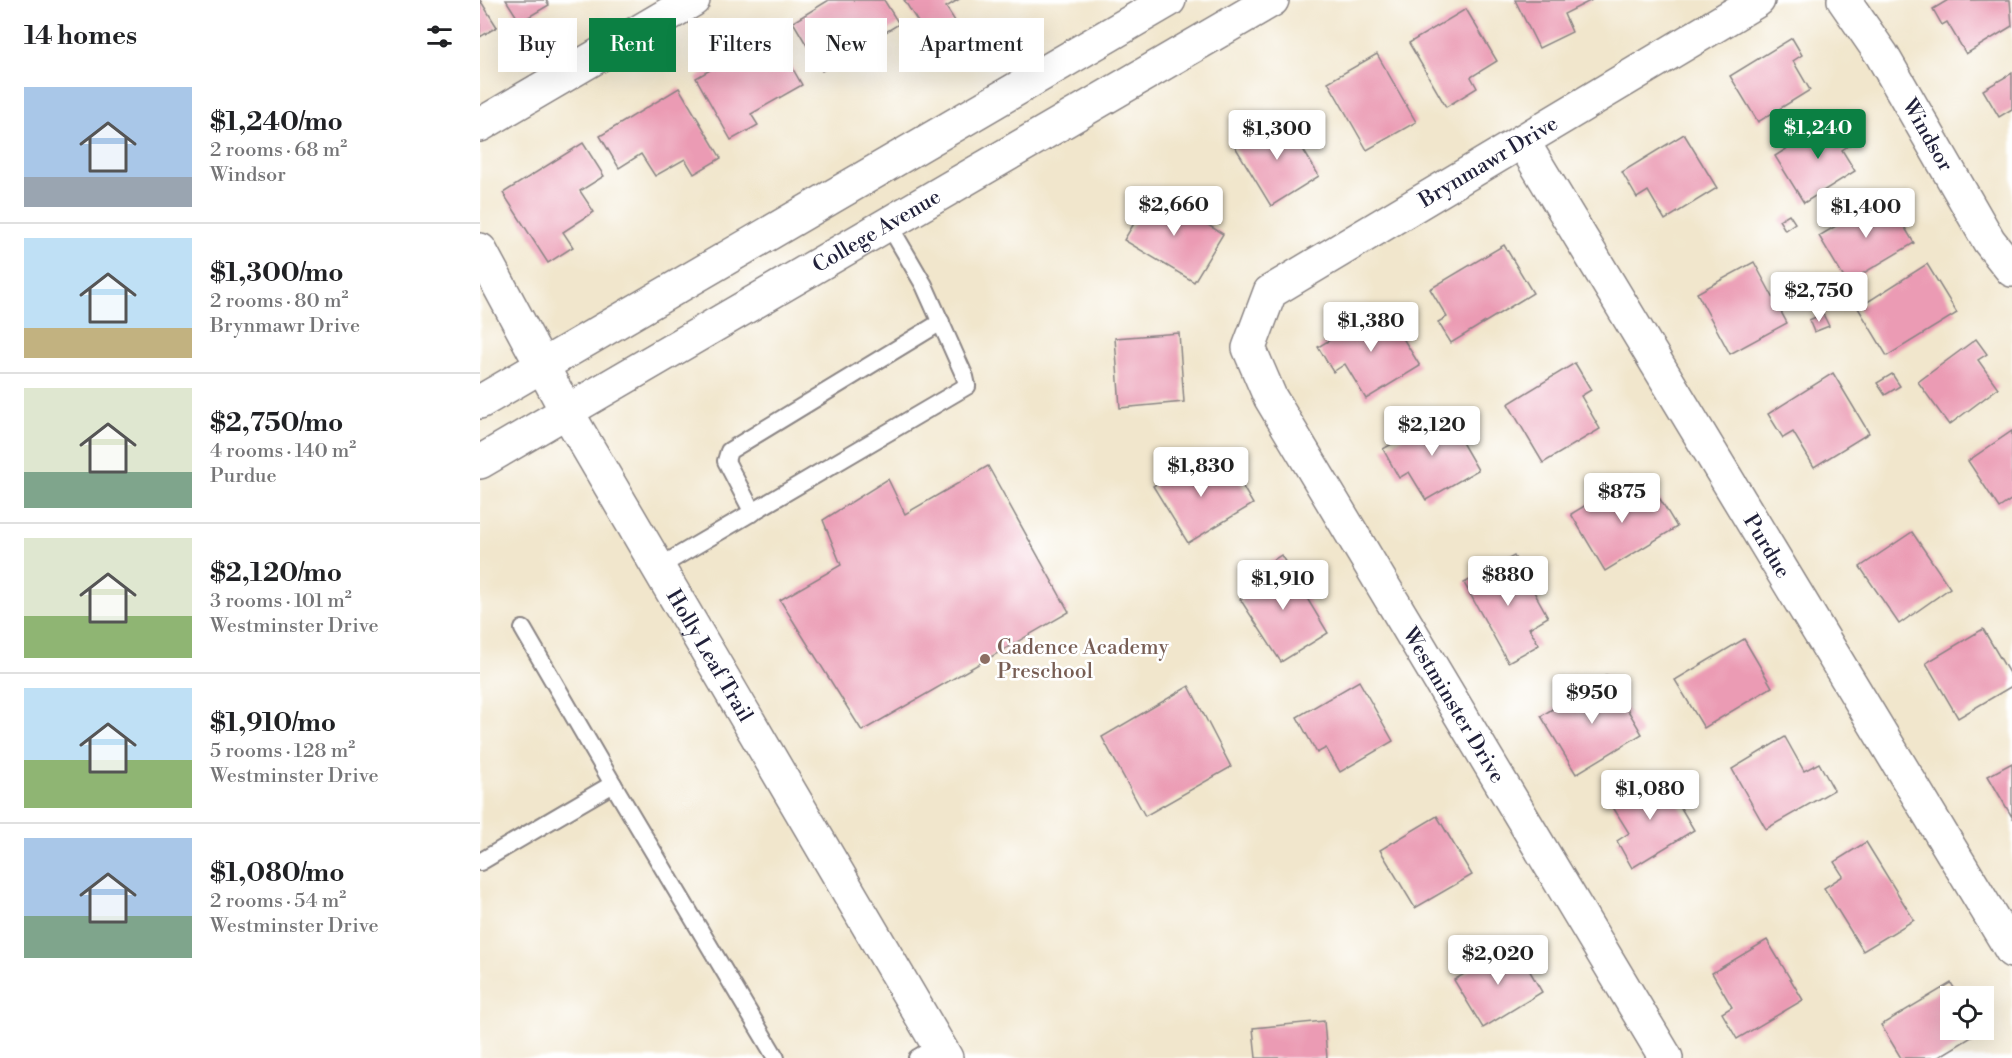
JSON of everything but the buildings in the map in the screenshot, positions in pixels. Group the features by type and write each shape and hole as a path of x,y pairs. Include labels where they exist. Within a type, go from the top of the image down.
{"street":[{"path":"480,125 693,0"},
{"path":"480,402 1169,0"},
{"name":"College Avenue","path":"480,462 1272,0"},
{"name":"Brynmawr Drive","path":"1249,348 1270,292 1758,0"},
{"name":"Windsor","path":"1844,0 1882,55 1989,241 2012,270"},
{"name":"Purdue","path":"1523,142 2012,951"},
{"name":"Holly Leaf Trail","path":"480,250 542,367 659,567 934,1054"},
{"name":"Westminster Drive","path":"1249,348 1270,397 1666,1058"}],"lane":[{"path":"659,567 967,386 924,285 889,225"},
{"path":"753,513 726,461 729,451 941,322"},
{"path":"523,629 776,1058"},
{"path":"480,862 613,784"}],"place":[{"name":"Cadence Academy Preschool","path":"985,659"}]}
